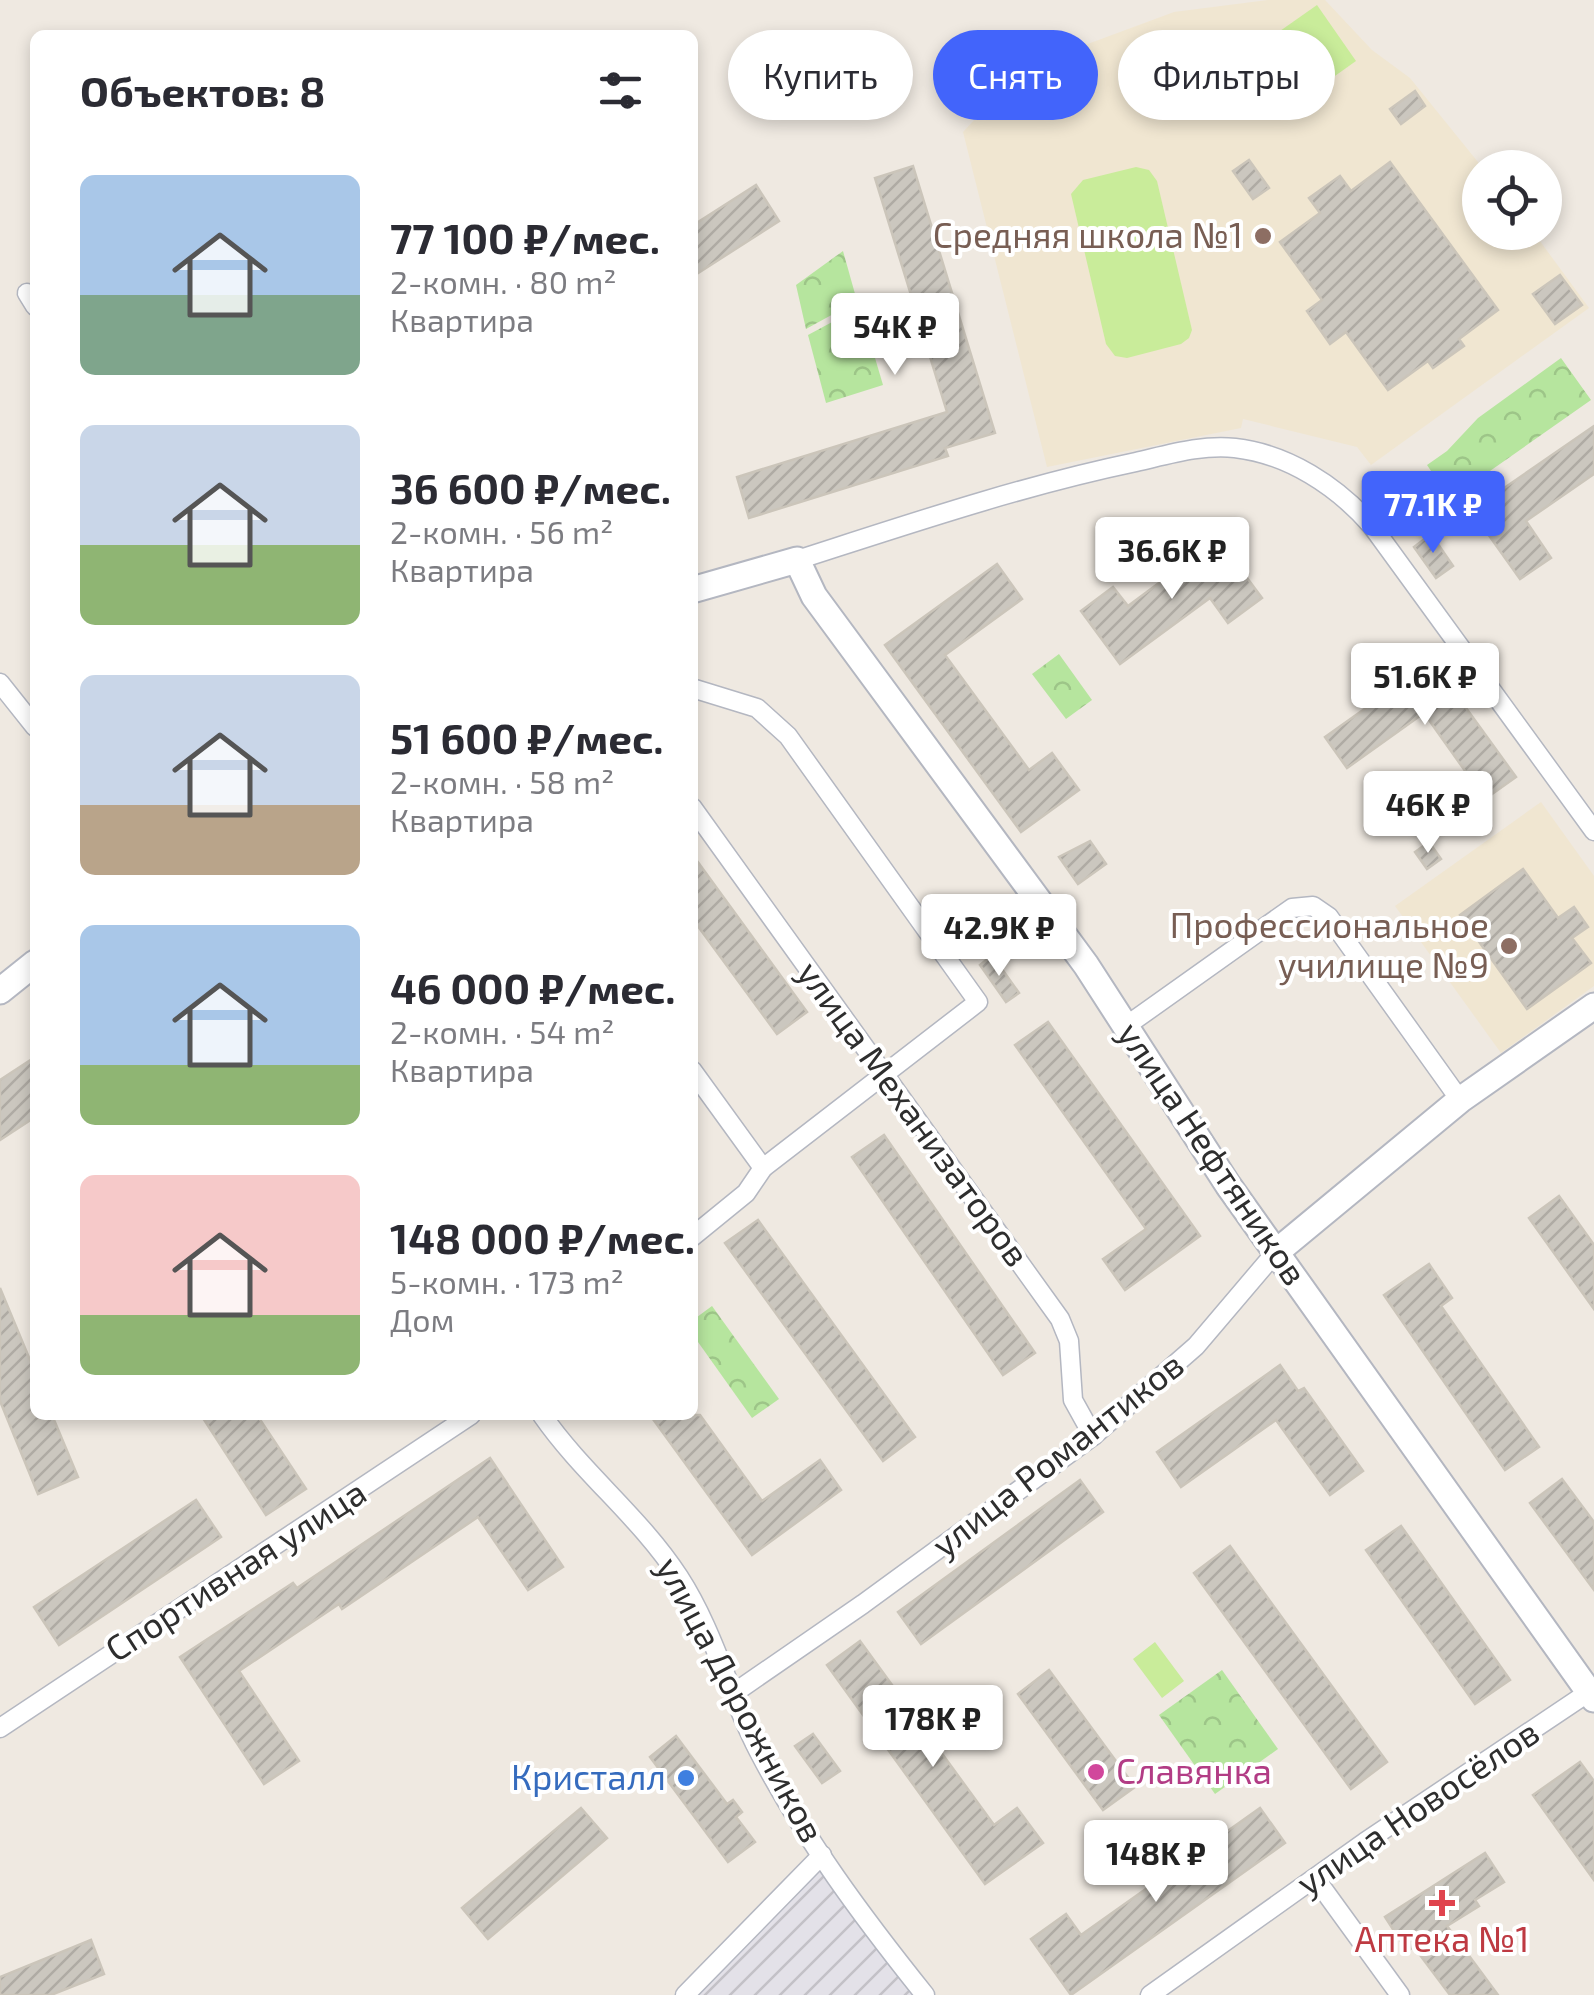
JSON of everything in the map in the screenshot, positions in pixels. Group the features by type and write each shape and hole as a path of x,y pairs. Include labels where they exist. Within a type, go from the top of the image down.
{"street":[{"path":"698,588 1069,476 1214,448 1256,452 1316,478 1362,514 1594,831"},
{"name":"улица Нефтяников","path":"797,560 814,596 1052,917 1275,1253 1592,1696"},
{"path":"0,683 30,720"},
{"path":"698,690 757,708 788,736 978,1002 763,1168 746,1193 698,1232"},
{"name":"улица Механизаторов","path":"698,815 1060,1319 1069,1341 1073,1400 1093,1436"},
{"path":"1126,1026 1292,908 1312,906 1329,917 1460,1100"},
{"path":"0,991 30,967"},
{"name":"улица Романтиков","path":"734,1693 1093,1436 1196,1346 1275,1253 1460,1100 1594,1006"},
{"path":"698,1078 763,1168"},
{"name":"Спортивная улица","path":"0,1728 464,1420"},
{"name":"улица Дорожников","path":"545,1420 562,1444 636,1519 680,1577 706,1626 760,1755 822,1855 925,1995"},
{"name":"улица Новосёлов","path":"1150,1995 1314,1878 1592,1696"},
{"path":"685,1995 822,1855"},
{"path":"1314,1878 1400,1995"}],"shaded area":[{"name":"Средняя школа №1","path":"1268,0 1325,0 1372,50 1410,78 1468,150 1462,150 1462,250 1546,250 1589,308 1371,465 1357,447 1243,419 1241,428 1047,467 963,132 974,120 1098,120 1098,40 1118,33 1118,120 1335,120 1335,30 1125,30 1174,12"},
{"name":"Профессиональное училище №9","path":"1541,802 1594,876 1594,986 1501,1053 1395,906"},
{"path":"822,1855 925,1995 685,1995"}],"green space":[{"path":"1317,5 1334,30 1281,30"},
{"path":"1335,31 1356,61 1335,76"},
{"path":"1136,167 1149,170 1157,181 1192,330 1181,344 1127,358 1115,356 1106,344 1071,194 1083,180"},
{"path":"843,251 857,301 806,329 796,285"},
{"path":"860,307 883,385 826,403 808,335"},
{"path":"1561,358 1591,400 1450,499 1427,465 1447,451 1478,418"},
{"path":"1059,654 1092,700 1066,719 1032,674"},
{"path":"712,1306 779,1399 752,1418 698,1342 698,1316"},
{"path":"1155,1642 1184,1681 1162,1698 1133,1659"},
{"path":"1222,1670 1278,1749 1215,1794 1159,1715"}],"building":[{"path":"1415,91 1425,106 1401,124 1390,109"},
{"path":"1249,160 1269,188 1253,199 1233,171"},
{"path":"1390,162 1498,310 1459,339 1464,346 1433,368 1428,361 1388,390 1346,332 1330,344 1307,311 1322,300 1280,242 1320,213 1309,198 1340,176 1351,191"},
{"path":"913,166 995,433 945,448 948,456 749,518 737,477 947,412 875,178"},
{"path":"756,185 779,221 698,273 698,222"},
{"path":"1560,275 1582,305 1555,324 1533,294"},
{"path":"1594,426 1594,474 1526,521 1551,558 1520,579 1483,527 1489,523 1478,506"},
{"path":"1431,534 1453,566 1436,578 1414,547"},
{"path":"1218,539 1262,598 1228,623 1210,598 1120,664 1081,611 1113,587 1128,606"},
{"path":"997,564 1022,599 945,655 1029,770 1052,753 1079,790 1021,832 885,645"},
{"path":"1432,661 1516,777 1485,799 1424,713 1347,768 1325,737"},
{"path":"1090,841 1106,864 1078,884 1059,857"},
{"path":"1429,842 1441,859 1427,869 1415,852"},
{"path":"698,862 807,1012 777,1034 698,926"},
{"path":"1523,869 1558,918 1574,907 1588,927 1572,938 1591,963 1527,1009 1460,915"},
{"path":"992,955 1019,993 1006,1002 980,965"},
{"path":"1048,1022 1200,1236 1125,1290 1103,1259 1146,1229 1015,1045"},
{"path":"30,1060 30,1120 0,1140 0,1080"},
{"path":"884,1135 1035,1353 1003,1375 852,1157"},
{"path":"1559,1196 1594,1245 1594,1309 1529,1218"},
{"path":"758,1220 915,1437 883,1461 725,1243"},
{"path":"1429,1264 1452,1298 1441,1306 1539,1447 1505,1470 1384,1295"},
{"path":"0,1288 30,1360 30,1420 54,1420 78,1477 38,1494 0,1401"},
{"path":"1280,1365 1298,1391 1304,1388 1363,1471 1330,1495 1276,1420 1181,1487 1157,1452"},
{"path":"700,1415 762,1501 820,1460 841,1490 752,1555 654,1420 698,1420"},
{"path":"204,1420 260,1420 306,1489 266,1515"},
{"path":"490,1458 563,1567 528,1590 478,1517 342,1609 339,1604 239,1671 299,1761 264,1784 180,1657 293,1583 297,1588"},
{"path":"1562,1479 1594,1522 1594,1590 1530,1503"},
{"path":"1080,1480 1103,1512 921,1644 898,1612"},
{"path":"196,1500 221,1537 59,1645 34,1607"},
{"path":"1401,1526 1510,1680 1475,1704 1366,1550"},
{"path":"1230,1546 1387,1762 1351,1789 1194,1573"},
{"path":"860,1641 994,1825 1017,1808 1043,1843 985,1884 827,1665"},
{"path":"1049,1670 1135,1787 1103,1810 1018,1694"},
{"path":"813,1734 840,1771 822,1783 795,1746"},
{"name":"Кристалл","path":"676,1736 727,1804 733,1800 742,1812 736,1817 755,1842 728,1862 650,1757"},
{"path":"1580,1762 1594,1781 1594,1880 1533,1795"},
{"path":"581,1808 607,1838 488,1939 462,1908"},
{"path":"1260,1808 1285,1843 1071,1995 1031,1939 1066,1914 1081,1935"},
{"name":"Аптека №1","path":"1485,1853 1504,1882 1475,1900 1479,1906 1447,1926 1498,1995 1450,1995 1414,1947 1407,1951 1385,1917"},
{"path":"91,1940 104,1974 51,1995 0,1995 0,1977"}],"place":[{"name":"Средняя школа №1","path":"1263,236"},
{"name":"Профессиональное училище №9","path":"1509,946"},
{"name":"Славянка","path":"1096,1772"},
{"name":"Кристалл","path":"686,1778"},
{"name":"Аптека №1","path":"1442,1903"}]}
